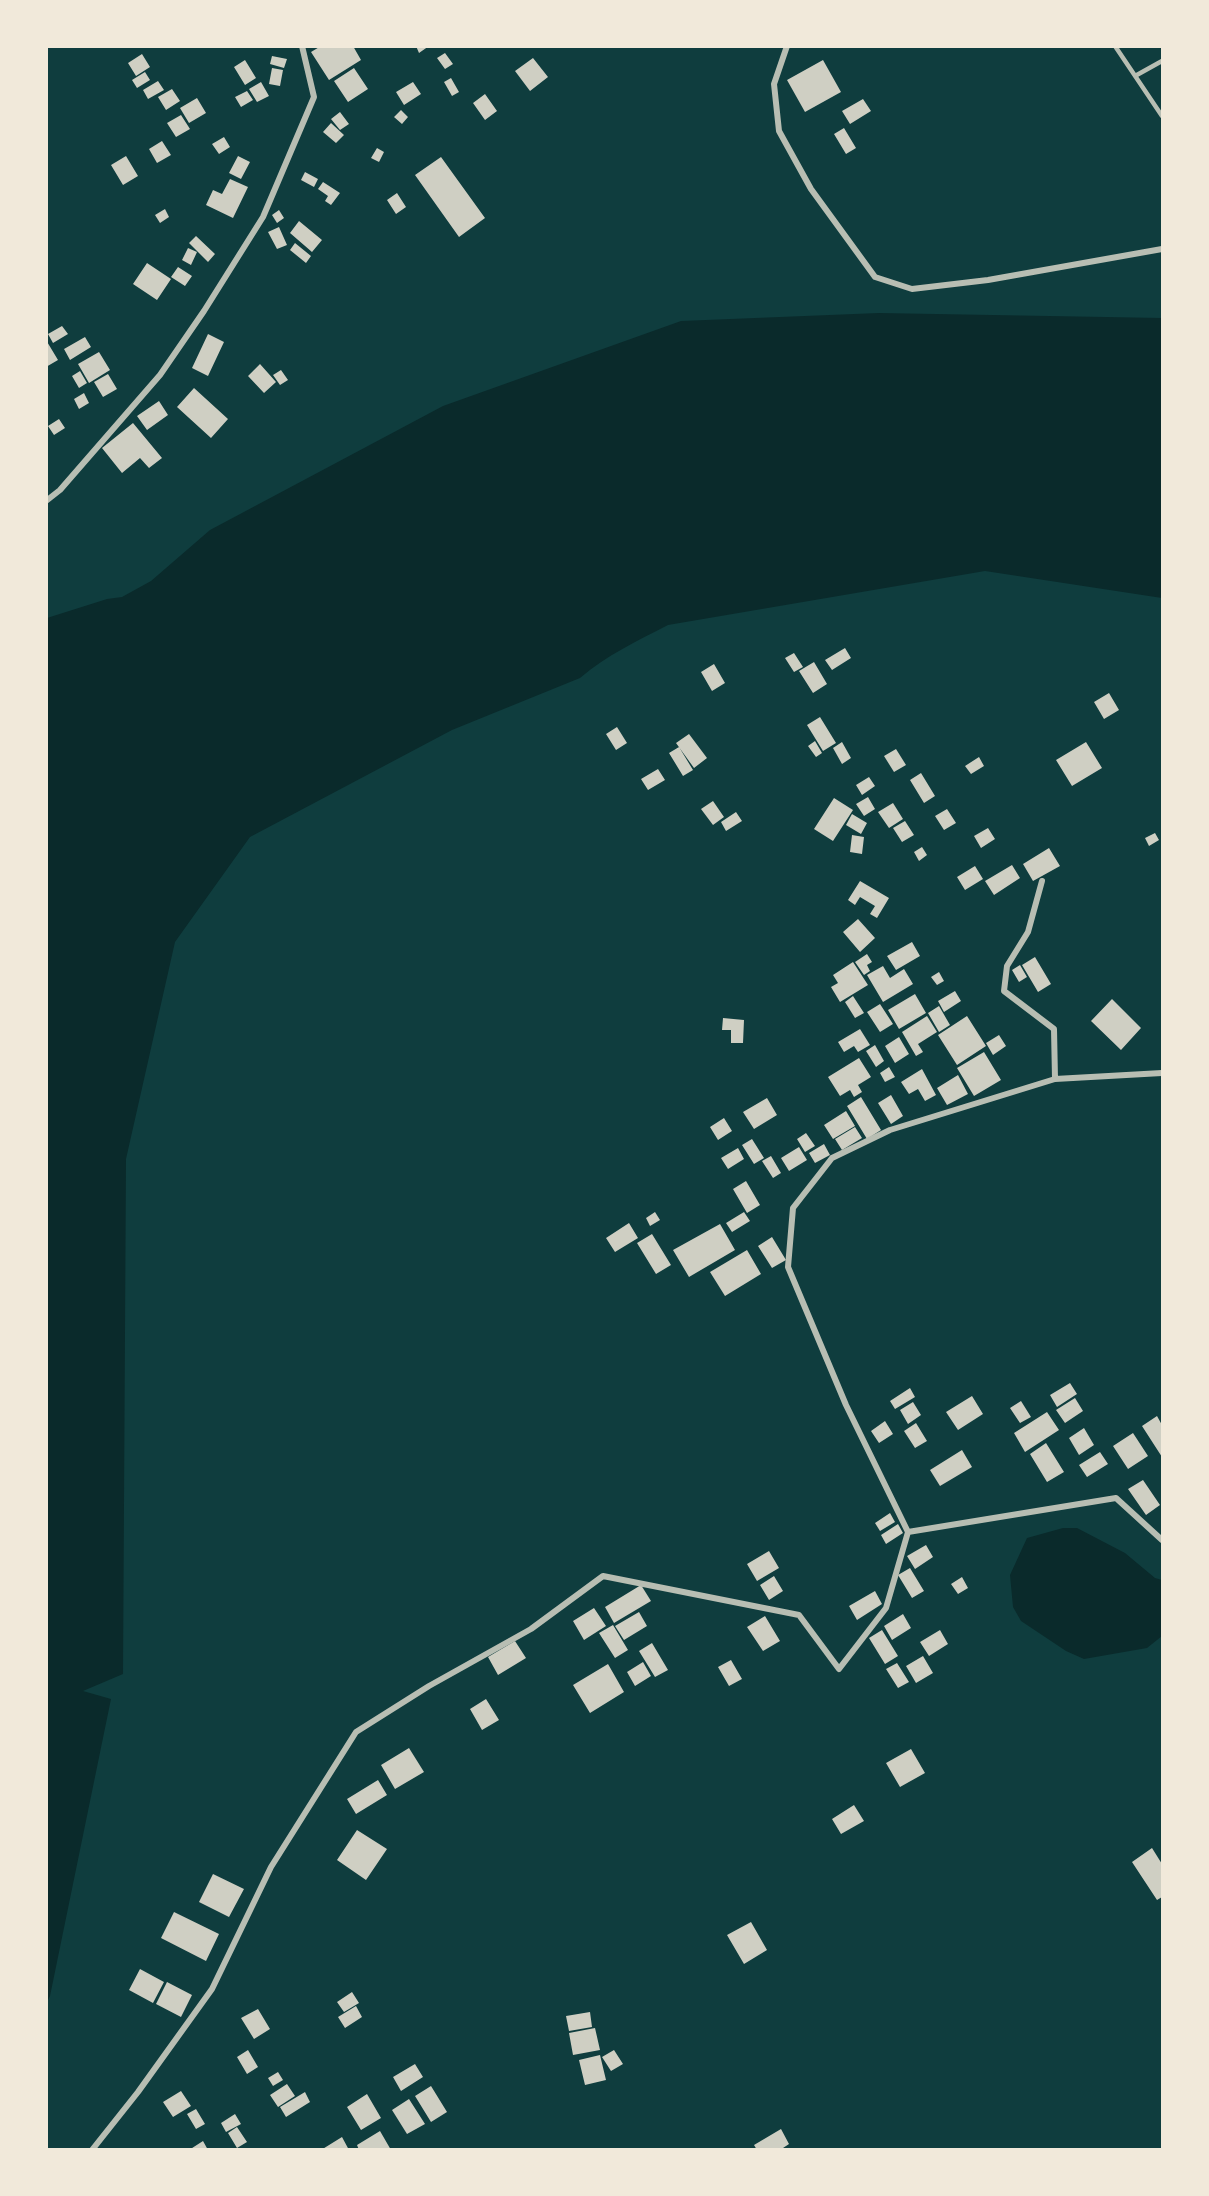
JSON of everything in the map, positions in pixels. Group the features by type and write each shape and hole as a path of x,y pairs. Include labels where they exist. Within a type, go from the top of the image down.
{"street":[{"path":"46,501 60,490 160,375 204,311 263,217 314,97 302,46"},
{"path":"787,46 774,84 779,131 811,189 875,277 912,289 988,280 1162,249"},
{"path":"1042,881 1028,932 1007,966 1004,991 1054,1029 1055,1079"},
{"path":"92,2150 138,2092 212,1989 271,1867 356,1732 429,1686 531,1629 603,1576 799,1615 839,1669 886,1608 908,1532 846,1405 788,1267 793,1208 832,1158 890,1130 1055,1079 1162,1073"},
{"path":"908,1532 1116,1498 1162,1540"}],"lane":[{"path":"1115,46 1162,116"},
{"path":"1135,76 1162,61"}],"water":[{"path":"879,313 1162,318 1162,598 985,571 668,625 612,655 580,678 452,730 250,837 175,942 126,1159 123,1674 83,1691 111,1699 47,2002 47,618 107,599 122,597 151,581 210,530 443,406 681,321"},
{"path":"1063,1528 1077,1528 1125,1553 1155,1578 1162,1580 1162,1636 1147,1648 1084,1659 1066,1651 1021,1621 1013,1607 1010,1575 1027,1538"}],"building":[{"path":"321,46 353,46 361,60 329,80 311,52"},
{"path":"416,46 429,46 419,53"},
{"path":"445,53 453,64 445,69 437,58"},
{"path":"142,54 150,67 136,76 128,63"},
{"path":"272,56 287,59 284,68 270,64"},
{"path":"533,58 548,77 530,91 515,71"},
{"path":"245,60 256,78 245,85 234,67"},
{"path":"823,60 841,92 805,112 787,80"},
{"path":"272,68 283,70 280,86 269,84"},
{"path":"354,68 368,89 348,102 334,81"},
{"path":"145,72 150,80 137,88 132,80"},
{"path":"451,78 459,92 452,96 444,82"},
{"path":"158,81 164,90 148,99 143,90"},
{"path":"261,82 269,96 257,102 249,89"},
{"path":"413,82 421,94 404,105 396,92"},
{"path":"172,89 180,101 166,110 158,97"},
{"path":"247,91 253,100 241,107 235,97"},
{"path":"485,94 497,111 485,120 473,103"},
{"path":"197,98 206,113 189,123 180,108"},
{"path":"863,99 871,111 850,124 842,111"},
{"path":"401,110 408,117 402,124 394,117"},
{"path":"340,112 349,124 340,130 331,119"},
{"path":"181,115 190,129 176,137 167,123"},
{"path":"331,123 344,135 336,143 323,132"},
{"path":"844,128 856,148 846,154 834,134"},
{"path":"224,137 230,147 219,154 212,144"},
{"path":"162,141 171,155 157,163 149,149"},
{"path":"377,148 384,152 379,162 371,158"},
{"path":"126,156 138,176 123,185 111,165"},
{"path":"238,156 250,162 241,179 229,173"},
{"path":"441,157 485,218 459,237 415,175"},
{"path":"305,172 318,179 314,187 301,180"},
{"path":"230,179 248,187 233,218 206,205 213,190 222,194"},
{"path":"323,182 340,193 331,205 325,201 328,196 318,189"},
{"path":"397,193 406,207 396,214 387,200"},
{"path":"165,209 169,217 160,223 155,215"},
{"path":"279,210 284,218 277,223 272,215"},
{"path":"299,221 322,240 312,252 290,233"},
{"path":"279,227 287,245 277,249 268,232"},
{"path":"196,236 215,254 208,262 189,243"},
{"path":"295,243 311,256 306,263 290,250"},
{"path":"188,248 197,252 191,265 182,260"},
{"path":"147,263 171,279 157,300 133,284"},
{"path":"178,267 192,276 185,286 171,277"},
{"path":"62,326 68,334 53,343 48,334"},
{"path":"208,334 224,342 208,376 192,368"},
{"path":"85,337 91,347 70,360 64,349"},
{"path":"46,340 58,360 46,367"},
{"path":"99,352 110,370 89,383 78,364"},
{"path":"260,364 276,382 264,393 248,376"},
{"path":"281,370 288,380 280,385 273,375"},
{"path":"80,371 87,383 79,388 72,376"},
{"path":"108,374 117,389 103,397 94,382"},
{"path":"194,388 228,419 211,438 177,407"},
{"path":"84,393 89,403 79,409 74,399"},
{"path":"159,401 168,415 147,430 137,416"},
{"path":"59,419 65,428 54,435 48,426"},
{"path":"133,423 162,458 149,468 140,458 122,473 102,448"},
{"path":"845,648 851,658 832,670 825,660"},
{"path":"794,653 803,667 794,672 785,658"},
{"path":"814,662 827,684 813,693 799,671"},
{"path":"714,664 725,683 712,691 701,672"},
{"path":"1109,693 1119,710 1104,719 1094,702"},
{"path":"820,717 836,743 823,751 807,725"},
{"path":"617,727 627,743 616,750 606,734"},
{"path":"689,734 707,758 694,768 676,743"},
{"path":"815,741 822,753 816,757 808,746"},
{"path":"842,742 851,758 842,764 833,748"},
{"path":"1086,742 1102,768 1072,786 1056,760"},
{"path":"679,747 693,770 683,776 669,753"},
{"path":"896,749 906,765 894,772 884,756"},
{"path":"979,757 984,766 971,774 965,766"},
{"path":"658,769 665,780 648,790 641,779"},
{"path":"921,773 935,796 924,803 910,780"},
{"path":"869,777 875,786 862,795 856,785"},
{"path":"868,797 875,809 864,816 856,804"},
{"path":"834,798 853,810 833,841 814,829"},
{"path":"713,801 724,817 713,825 701,809"},
{"path":"893,803 903,819 889,828 878,812"},
{"path":"947,809 956,823 944,830 935,816"},
{"path":"736,812 742,821 726,831 721,822"},
{"path":"852,814 867,823 861,834 846,825"},
{"path":"905,821 914,835 902,842 893,828"},
{"path":"988,828 995,839 981,848 974,836"},
{"path":"1155,833 1159,840 1149,846 1145,838"},
{"path":"852,835 864,837 862,854 850,852"},
{"path":"922,847 927,855 919,861 914,852"},
{"path":"1049,848 1060,866 1033,881 1023,864"},
{"path":"1012,865 1020,878 994,895 985,881"},
{"path":"975,866 983,879 965,890 957,877"},
{"path":"860,881 889,898 877,918 870,914 875,906 860,897 855,905 848,900"},
{"path":"858,919 875,938 860,952 843,932"},
{"path":"912,942 920,956 896,970 887,956"},
{"path":"867,954 872,962 867,965 870,971 864,975 855,962"},
{"path":"1035,957 1051,984 1038,992 1022,965"},
{"path":"853,962 868,985 840,1002 831,987 838,983 833,975"},
{"path":"1020,965 1027,977 1019,982 1012,970"},
{"path":"883,966 890,978 904,969 913,984 883,1002 867,975"},
{"path":"939,972 944,981 937,985 931,977"},
{"path":"955,991 961,1001 944,1012 938,1001"},
{"path":"915,994 926,1013 899,1029 888,1010"},
{"path":"853,996 864,1013 855,1018 845,1002"},
{"path":"1112,999 1141,1028 1121,1050 1091,1021"},
{"path":"880,1004 893,1024 880,1032 867,1012"},
{"path":"939,1006 950,1025 939,1032 928,1013"},
{"path":"927,1016 937,1032 918,1044 923,1052 916,1056 902,1032"},
{"path":"967,1016 986,1046 957,1065 938,1035"},
{"path":"723,1018 744,1020 743,1043 731,1043 731,1030 722,1030"},
{"path":"860,1029 870,1045 858,1052 854,1046 844,1052 838,1042"},
{"path":"999,1035 1006,1046 993,1055 986,1043"},
{"path":"899,1037 909,1054 895,1063 885,1046"},
{"path":"875,1045 884,1061 876,1067 866,1051"},
{"path":"984,1052 1001,1080 974,1096 957,1068"},
{"path":"859,1058 871,1077 858,1085 862,1092 854,1097 850,1090 840,1096 828,1077"},
{"path":"889,1067 895,1077 885,1082 880,1073"},
{"path":"922,1069 936,1095 925,1101 918,1089 909,1094 901,1082"},
{"path":"958,1075 968,1094 947,1105 937,1088"},
{"path":"891,1095 903,1116 891,1124 878,1103"},
{"path":"861,1097 881,1130 867,1139 847,1106"},
{"path":"767,1098 777,1115 754,1129 743,1112"},
{"path":"846,1111 855,1126 833,1139 824,1125"},
{"path":"724,1118 732,1131 718,1140 710,1127"},
{"path":"855,1127 862,1138 842,1150 835,1139"},
{"path":"806,1133 815,1146 805,1152 797,1139"},
{"path":"752,1139 764,1158 754,1164 742,1145"},
{"path":"824,1144 830,1155 815,1163 809,1153"},
{"path":"799,1147 807,1160 789,1171 781,1158"},
{"path":"738,1148 744,1159 728,1169 721,1158"},
{"path":"771,1156 781,1173 773,1178 762,1161"},
{"path":"746,1181 760,1205 747,1213 733,1189"},
{"path":"655,1212 660,1220 650,1226 646,1218"},
{"path":"744,1212 750,1221 732,1232 726,1223"},
{"path":"629,1223 638,1238 615,1252 606,1238"},
{"path":"720,1224 735,1250 689,1277 673,1250"},
{"path":"652,1234 671,1265 656,1274 637,1243"},
{"path":"772,1237 786,1260 772,1268 758,1246"},
{"path":"747,1250 761,1274 725,1296 710,1272"},
{"path":"1070,1383 1077,1394 1057,1407 1050,1395"},
{"path":"910,1388 915,1397 895,1409 890,1401"},
{"path":"972,1396 983,1414 958,1430 946,1412"},
{"path":"1075,1398 1083,1411 1065,1423 1056,1410"},
{"path":"1021,1401 1031,1417 1020,1423 1010,1408"},
{"path":"913,1402 921,1415 908,1424 900,1410"},
{"path":"1047,1412 1059,1430 1025,1452 1014,1433"},
{"path":"1157,1416 1162,1425 1162,1457 1142,1426"},
{"path":"885,1421 893,1434 879,1443 871,1431"},
{"path":"916,1423 927,1441 915,1448 904,1431"},
{"path":"1084,1428 1094,1445 1079,1455 1069,1438"},
{"path":"1133,1433 1148,1456 1128,1469 1113,1446"},
{"path":"1046,1443 1064,1472 1047,1482 1030,1454"},
{"path":"962,1450 972,1467 940,1486 930,1470"},
{"path":"1100,1452 1108,1464 1087,1477 1079,1465"},
{"path":"1143,1480 1160,1505 1146,1515 1128,1489"},
{"path":"890,1513 895,1522 880,1531 875,1523"},
{"path":"898,1524 903,1533 886,1544 881,1535"},
{"path":"926,1545 933,1557 915,1569 907,1556"},
{"path":"769,1551 779,1568 757,1581 747,1564"},
{"path":"910,1568 924,1591 912,1598 898,1575"},
{"path":"774,1576 783,1591 769,1600 760,1585"},
{"path":"962,1577 968,1588 958,1594 951,1584"},
{"path":"641,1585 651,1601 614,1623 605,1607"},
{"path":"875,1591 882,1604 857,1620 849,1606"},
{"path":"594,1608 606,1626 584,1640 573,1621"},
{"path":"639,1612 647,1626 624,1640 615,1626"},
{"path":"903,1614 911,1628 892,1640 884,1626"},
{"path":"765,1616 780,1641 763,1651 747,1627"},
{"path":"613,1625 628,1650 615,1658 599,1633"},
{"path":"882,1630 898,1656 885,1664 869,1638"},
{"path":"940,1630 948,1644 929,1656 920,1642"},
{"path":"515,1641 526,1658 498,1675 488,1657"},
{"path":"652,1643 668,1670 655,1677 639,1651"},
{"path":"923,1656 933,1673 916,1683 906,1666"},
{"path":"731,1660 742,1679 729,1686 718,1667"},
{"path":"643,1662 651,1676 635,1686 627,1672"},
{"path":"897,1663 909,1682 898,1688 886,1669"},
{"path":"608,1664 624,1692 590,1713 573,1685"},
{"path":"486,1699 499,1720 482,1730 470,1709"},
{"path":"409,1748 424,1772 395,1789 381,1765"},
{"path":"911,1749 925,1773 900,1787 886,1763"},
{"path":"378,1780 387,1795 356,1814 347,1799"},
{"path":"854,1805 864,1821 841,1834 832,1819"},
{"path":"357,1830 387,1849 366,1880 337,1860"},
{"path":"1152,1848 1162,1864 1162,1897 1157,1900 1132,1862"},
{"path":"213,1874 244,1889 229,1917 199,1902"},
{"path":"174,1912 219,1934 206,1961 161,1938"},
{"path":"751,1922 767,1950 744,1964 727,1935"},
{"path":"140,1969 164,1982 153,2003 129,1990"},
{"path":"167,1982 192,1995 181,2017 156,2004"},
{"path":"352,1992 359,2003 344,2012 337,2002"},
{"path":"356,2006 362,2017 345,2028 338,2017"},
{"path":"258,2009 270,2029 254,2039 241,2018"},
{"path":"590,2012 592,2027 569,2031 566,2016"},
{"path":"595,2028 600,2050 573,2055 569,2033"},
{"path":"248,2050 258,2067 247,2074 237,2057"},
{"path":"614,2050 623,2064 611,2071 602,2057"},
{"path":"600,2055 606,2080 585,2085 579,2060"},
{"path":"415,2064 423,2077 401,2091 393,2077"},
{"path":"278,2072 283,2080 273,2086 268,2078"},
{"path":"287,2084 295,2096 278,2107 270,2095"},
{"path":"431,2086 447,2112 431,2122 415,2096"},
{"path":"181,2091 191,2106 173,2117 163,2102"},
{"path":"305,2092 310,2102 286,2117 280,2107"},
{"path":"367,2094 381,2118 361,2130 347,2107"},
{"path":"409,2099 425,2124 407,2134 392,2110"},
{"path":"196,2109 205,2124 196,2129 187,2114"},
{"path":"235,2114 241,2124 226,2132 221,2123"},
{"path":"237,2127 247,2142 237,2148 228,2133"},
{"path":"781,2129 789,2144 780,2150 757,2150 754,2145"},
{"path":"380,2131 391,2150 359,2150 357,2145"},
{"path":"342,2137 349,2150 321,2150"},
{"path":"203,2141 208,2150 189,2150"}]}
